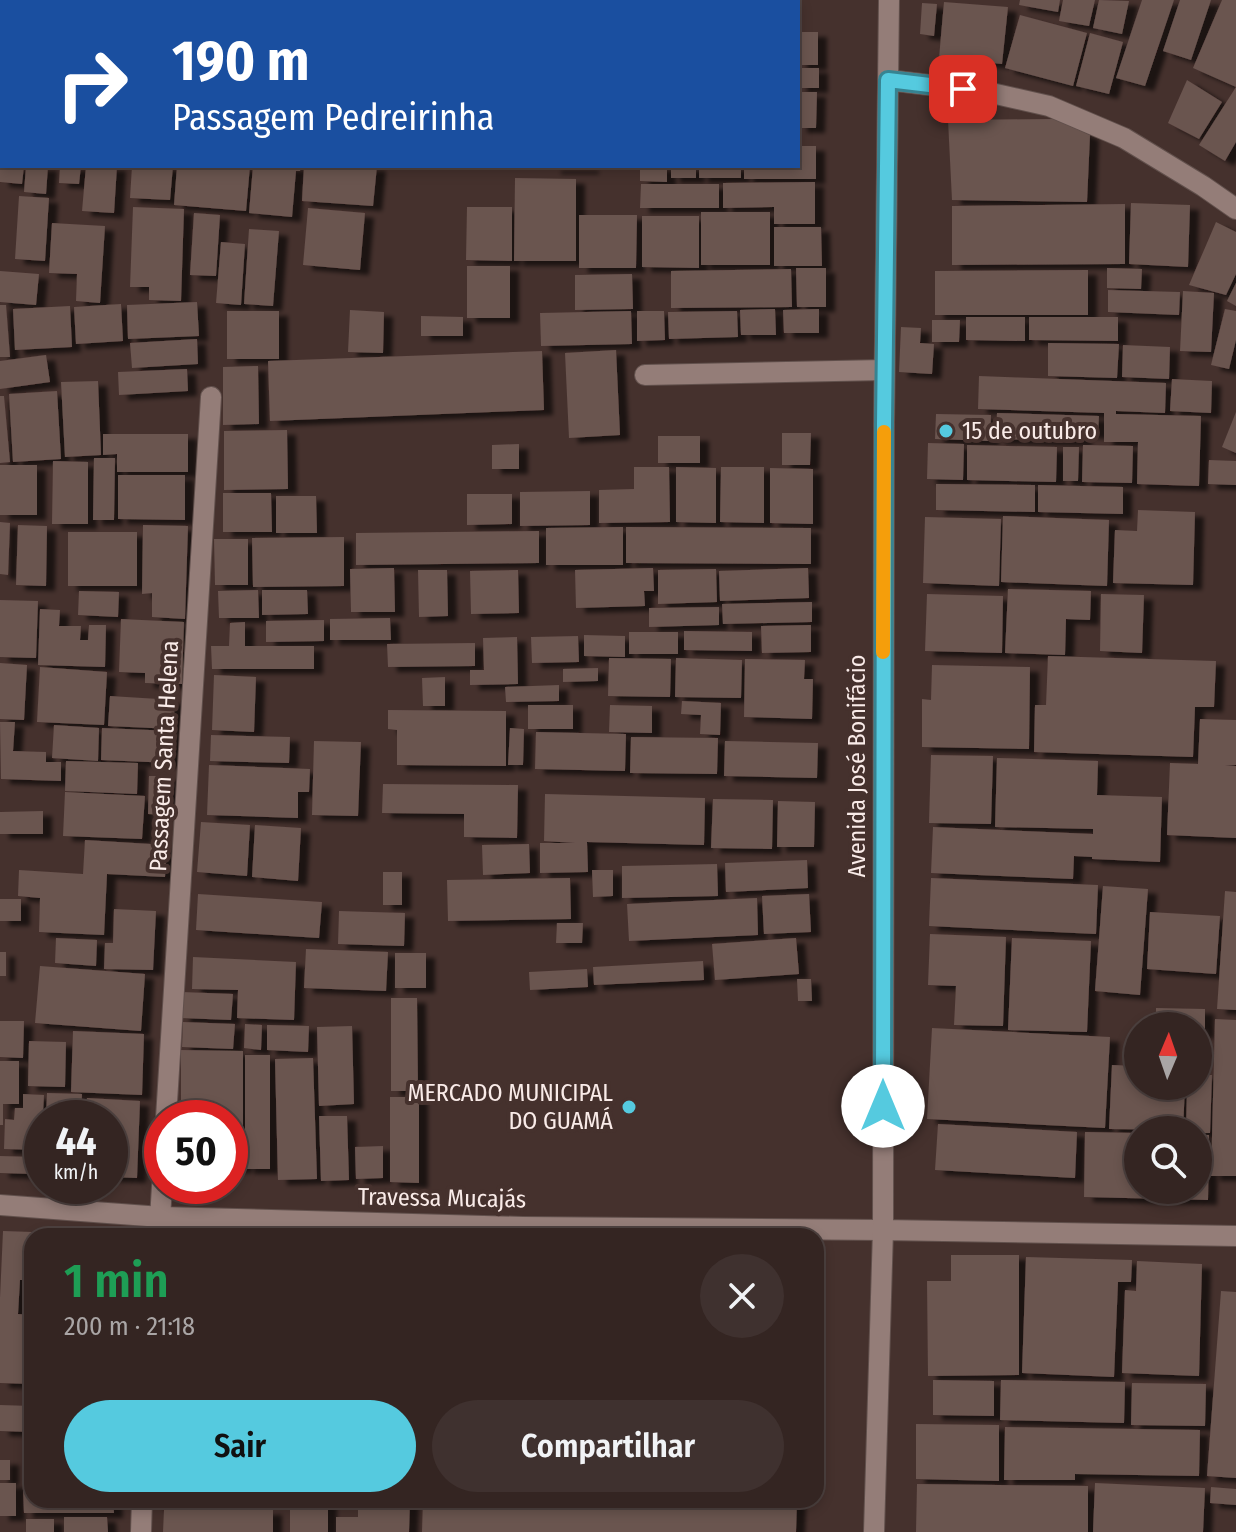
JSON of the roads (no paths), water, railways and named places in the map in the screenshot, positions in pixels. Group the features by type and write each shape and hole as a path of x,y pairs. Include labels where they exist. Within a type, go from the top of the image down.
{"street":[{"name":"Avenida José Bonifácio","path":"874,1532 883,1230 884,370 889,0"},
{"path":"888,80 987,92 1049,106 1124,138 1236,209"},
{"path":"645,375 884,370"},
{"name":"Passagem Santa Helena","path":"167,1100 211,397"},
{"path":"160,1226 161,1204"},
{"name":"Travessa Mucajás","path":"0,1205 160,1226 643,1228"},
{"name":"Travessa Mucajás","path":"824,1230 1236,1236"},
{"path":"141,1532 142,1508"}],"place":[{"name":"15 de outubro","path":"946,431"},
{"name":"MERCADO MUNICIPAL DO GUAMÁ","path":"629,1107"}]}
